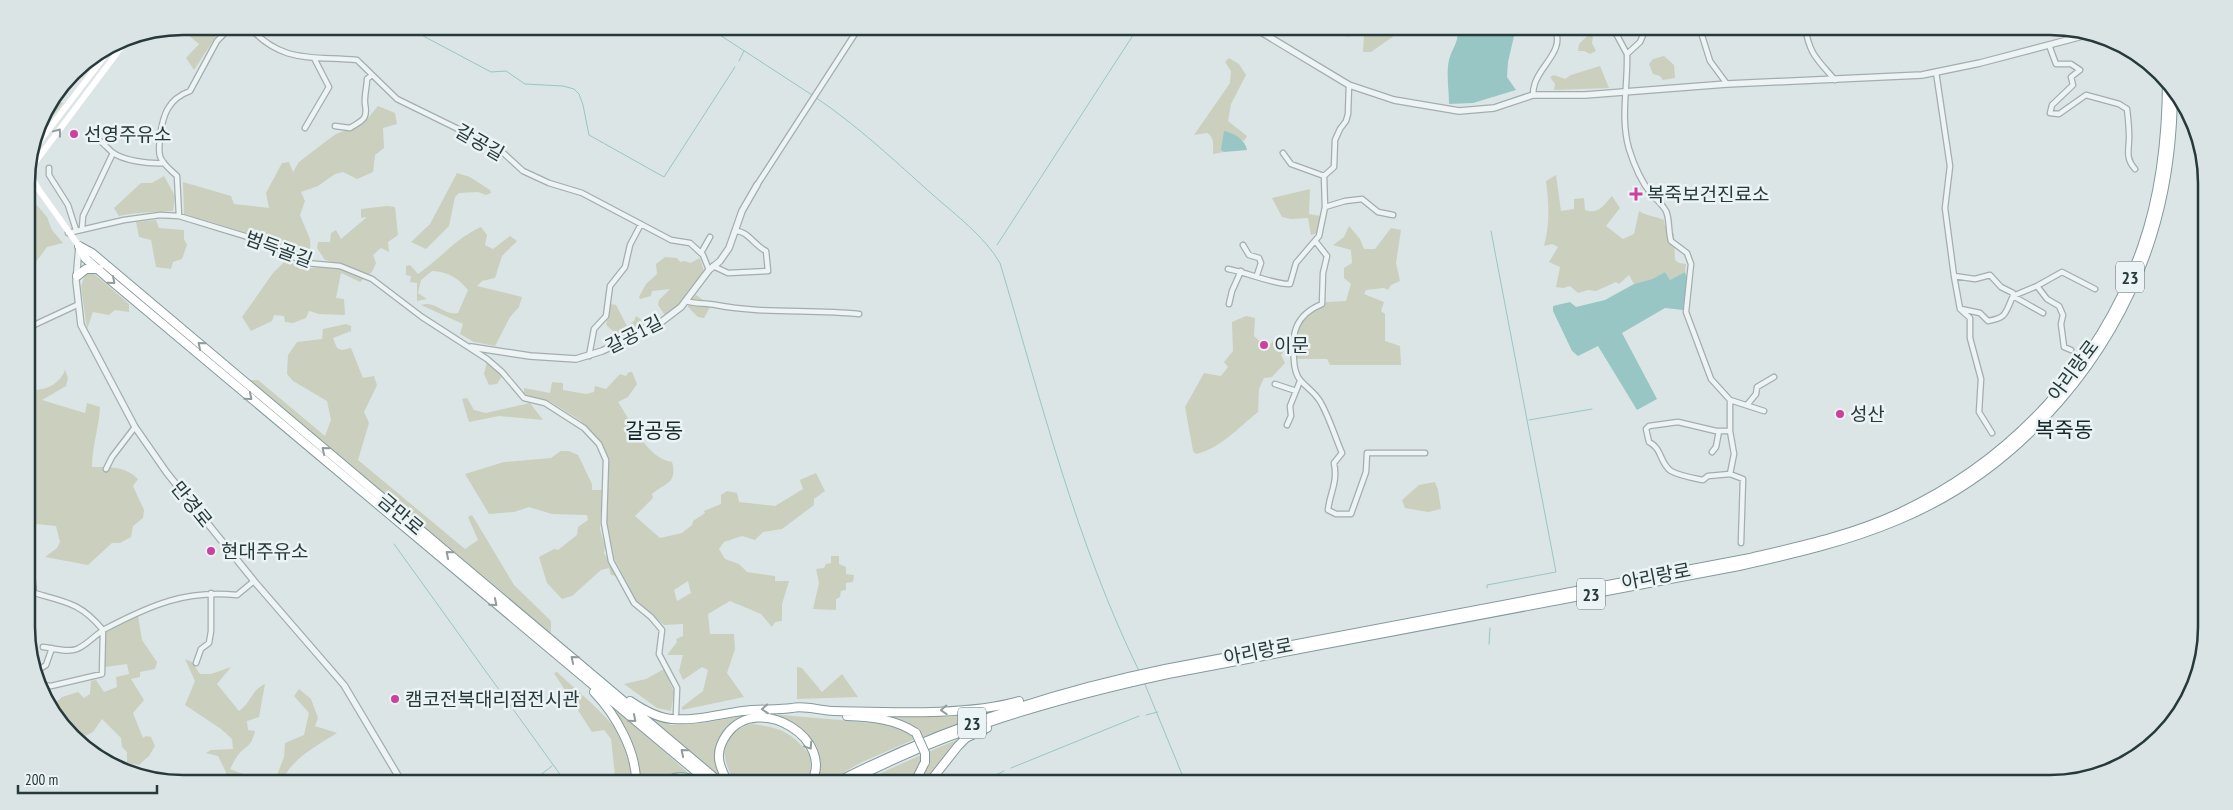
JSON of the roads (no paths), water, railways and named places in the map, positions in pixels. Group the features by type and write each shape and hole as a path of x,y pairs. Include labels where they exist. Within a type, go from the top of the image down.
{"highway":[{"name":"아리랑로","path":"2015,442 2087,356 2117,305 2131,276 2142,246 2158,187 2166,127 2167,93"},
{"name":"아리랑로","path":"850,775 883,758 932,737 1026,704 1119,681 1797,547 1843,535 1897,514 1928,499 1993,460 2042,420 2071,388 2092,360 2123,307 2137,278 2151,238 2164,189 2172,135 2173,101"},
{"name":"금만로","path":"79,246 85,258 700,775"},
{"name":"금만로","path":"79,246 92,253 711,775"},
{"path":"77,276 86,269 99,269"},
{"path":"582,676 581,679 604,702 626,738 636,775"},
{"name":"아리랑로","path":"863,775 912,752 991,722 1119,681"},
{"path":"611,690 614,688 641,708 669,719 691,720 744,711 791,708 832,711 918,711 996,708 1021,701 1026,704"},
{"path":"789,709 872,718 905,725 916,733 922,744 925,762 918,775"},
{"path":"724,775 717,757 721,743 730,730 742,720 759,717 779,719 795,729 810,745 816,758 814,775"},
{"path":"935,775 966,738 989,727 991,722"}],"main road":[{"path":"37,157 120,49"},
{"path":"42,138 102,59"},
{"name":"금만로","path":"35,184 79,246"},
{"path":"35,189 39,190"}],"street":[{"path":"179,216 177,176 160,157 159,144 162,121 169,105 181,94 190,91 217,41 223,35"},
{"name":"갈공길","path":"256,35 285,54 314,58 357,60 398,99 499,149 523,171 548,183 582,193 671,240 690,243 701,253"},
{"path":"757,185 854,35"},
{"path":"1266,35 1349,85 1394,100 1459,111 1494,108 1533,95 1586,95 1727,84 1922,75 1980,63 2077,38"},
{"path":"1533,95 1535,82 1557,50 1558,35"},
{"path":"1617,35 1627,54 1628,71 1625,92 1626,131 1634,165 1650,193 1666,210 1671,241 1687,253 1692,264 1686,312 1711,378 1730,400 1764,411"},
{"path":"1627,54 1640,42 1644,35"},
{"path":"1702,35 1710,61 1727,84"},
{"path":"1806,35 1808,45 1818,60 1836,80"},
{"path":"2049,45 2056,64 2071,64 2080,70 2071,77 2073,86 2052,105 2050,113 2059,114 2086,96 2119,104 2127,109 2130,136 2127,150 2128,162 2135,168"},
{"path":"305,128 329,87 314,58"},
{"path":"1936,72 1950,166 1945,208 1954,276 1960,309 1970,318 1970,338 1981,379 1979,412 1992,433"},
{"path":"335,126 350,128 366,116 368,110 364,103 367,79 372,75"},
{"path":"1228,269 1257,275 1283,284 1290,284 1296,263 1306,250 1316,242 1321,230 1325,207 1324,176 1334,167 1335,140 1346,121 1349,85"},
{"path":"89,136 102,142 113,153 148,164 164,163"},
{"path":"82,228 83,216 113,153"},
{"path":"1283,154 1291,164 1324,176"},
{"path":"49,168 49,175 68,205 76,230"},
{"name":"갈공1길","path":"471,347 568,359 589,356 656,326 681,307 711,268 720,262 729,248 742,211 757,185"},
{"path":"1325,207 1345,201 1362,199 1378,212 1393,215"},
{"name":"범득골길","path":"68,233 82,228 160,215 179,216 209,227 261,241 306,263 340,266 358,272 372,280 422,317 471,347 502,372 524,398 545,403 584,428 598,444 606,460 604,524 611,561 634,603 651,617 662,630 659,654 676,688 676,714"},
{"path":"589,356 594,329 606,316 610,286 625,267 630,245 641,224"},
{"path":"710,236 701,253 711,268 728,273 768,271 766,251 758,247 744,233 735,231"},
{"path":"1316,242 1327,256 1323,273 1322,304 1313,308 1298,323 1293,332 1294,367 1300,381 1311,389 1321,403 1342,453 1334,463 1337,477 1329,499 1328,510 1336,514 1351,514 1366,472 1367,453 1426,453"},
{"path":"1243,245 1249,255 1259,258 1261,263 1257,275"},
{"name":"만경로","path":"79,246 77,305 80,325 135,427 168,473 254,581 344,686 398,775"},
{"path":"1229,304 1232,291 1241,271"},
{"path":"1960,309 1980,313 1988,321 1999,319 2004,316 2013,296 2037,286 2062,272 2095,289"},
{"path":"1954,276 1975,280 1990,275 2001,287 2013,292 2013,296 2043,313"},
{"path":"2037,286 2047,300 2059,306 2063,315 2061,324 2064,347 2071,350"},
{"path":"685,301 755,311 782,312 802,310 859,314"},
{"path":"35,325 77,305"},
{"path":"1747,405 1756,394 1757,386 1774,377"},
{"path":"1287,425 1291,416 1290,406 1300,381"},
{"path":"1275,384 1296,391"},
{"path":"1730,400 1730,431 1734,454 1730,474"},
{"path":"1730,431 1719,431 1678,422 1646,428 1649,442 1655,444 1666,466 1671,471 1703,480 1708,476 1730,474 1743,479 1741,543"},
{"path":"106,469 112,457 135,427"},
{"path":"1712,452 1716,447 1719,431"},
{"path":"43,647 64,650 78,649 103,630 174,598 211,594 237,595 254,581"},
{"path":"35,593 76,605 92,617 103,630 102,674 47,685"},
{"path":"196,663 201,649 210,643 212,631 211,594"},
{"path":"41,668 46,665 52,648"}],"water":[{"path":"1513,35 1507,77 1516,90 1473,103 1449,104 1448,65 1457,36"},
{"path":"1224,131 1238,137 1244,143 1247,150 1224,152 1221,150"},
{"path":"1665,272 1670,280 1685,272 1687,279 1683,310 1665,308 1622,333 1657,399 1637,410 1598,346 1578,356 1572,351 1553,311 1553,306 1570,302 1576,307 1605,300 1634,284 1652,279"}],"waterway":[{"path":"421,35 491,72 506,71 525,84 563,86 574,89 579,94 583,105 589,135 664,177 735,67"},
{"path":"720,35 812,95"},
{"path":"997,245 1133,35"},
{"path":"739,61 744,51"},
{"path":"815,97 861,132 960,218 978,235 1000,263 1045,418 1078,521 1096,572 1139,671"},
{"path":"1487,588 1487,585 1556,572 1491,231"},
{"path":"1529,420 1592,409"},
{"path":"394,544 561,775"},
{"path":"1489,644 1490,628"},
{"path":"1144,682 1182,775"},
{"path":"1146,715 1158,712"},
{"path":"1011,768 1139,716"},
{"path":"540,775 552,766"},
{"path":"996,775 1004,771"}],"place":[{"name":"선영주유소","path":"74,134"},
{"name":"복죽보건진료소","path":"1636,194"},
{"name":"이문","path":"1264,345"},
{"name":"성산","path":"1840,414"},
{"name":"현대주유소","path":"211,551"},
{"name":"캠코전북대리점전시관","path":"395,699"}],"district":[{"name":"복죽동","path":"2064,429"},
{"name":"갈공동","path":"654,430"}]}
